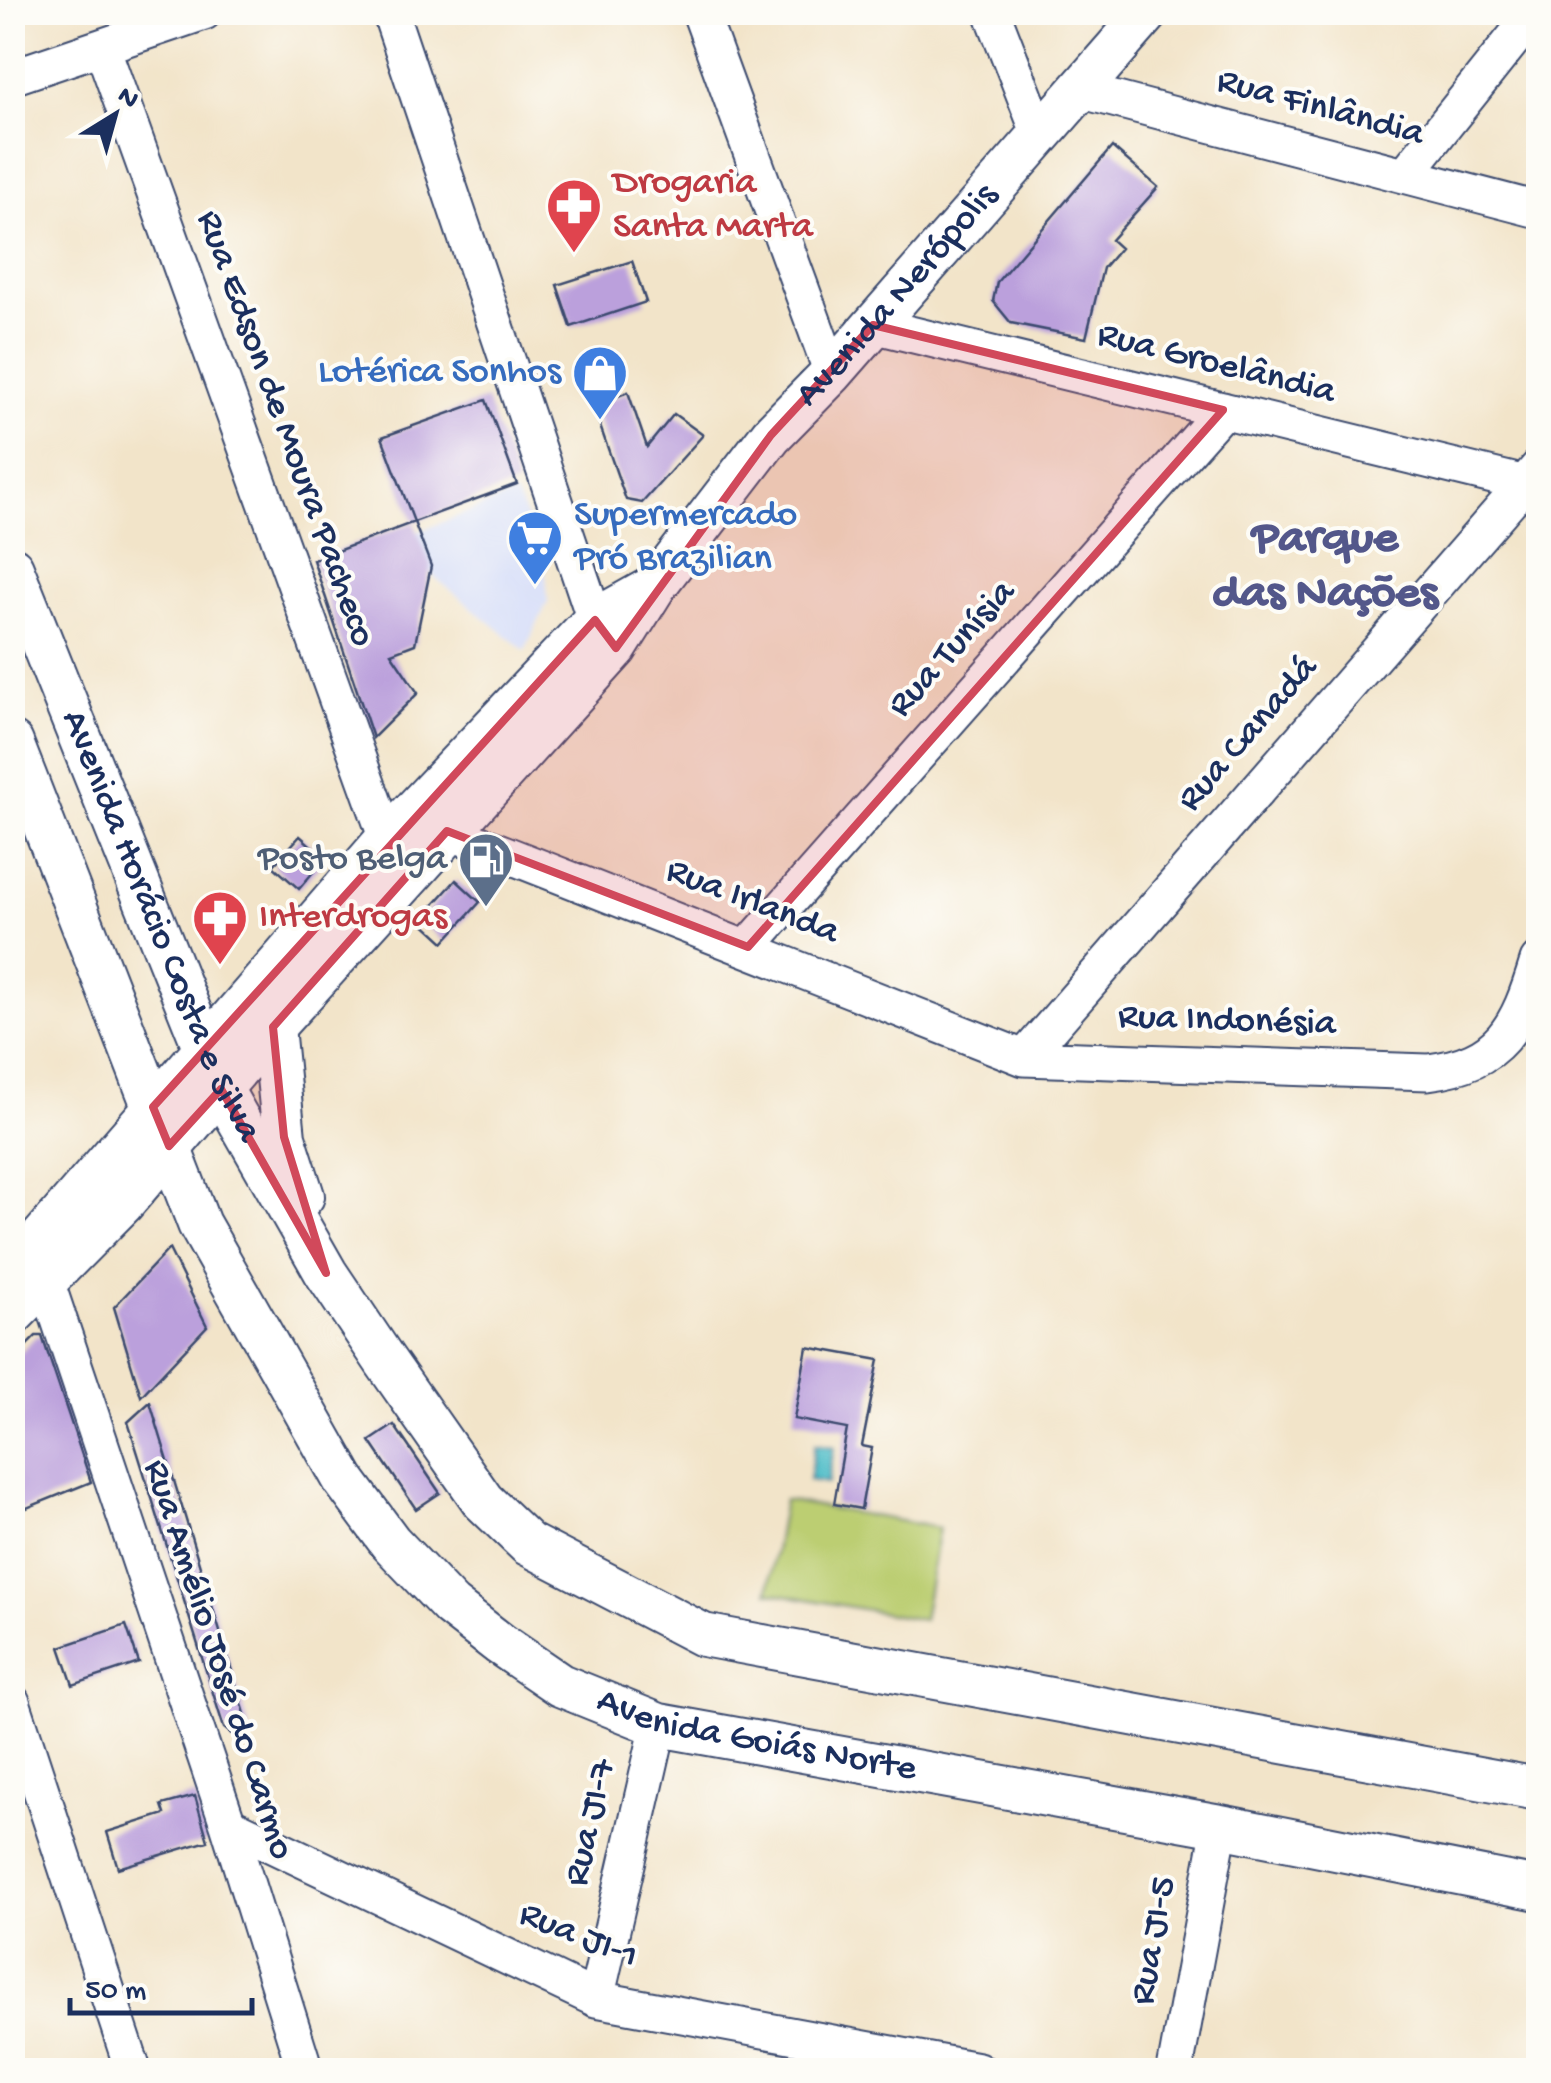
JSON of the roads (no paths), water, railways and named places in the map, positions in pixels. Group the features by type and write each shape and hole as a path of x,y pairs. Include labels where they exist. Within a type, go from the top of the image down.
{"main road":[{"name":"Avenida Nerópolis","path":"29,1275 153,1107 388,839 656,586 771,435 832,373 1148,12"},
{"name":"Avenida Horácio Costa e Silva","path":"12,568 203,1050 326,1274"},
{"name":"Avenida Nerópolis","path":"29,1275 123,1203 273,1026 447,831 605,634"},
{"name":"Avenida Horácio Costa e Silva","path":"12,743 198,1224"},
{"path":"273,1026 284,1136 326,1274 483,1502 528,1544 704,1634 1538,1789"},
{"path":"122,1146 128,1046"},
{"path":"123,1203 198,1224"},
{"name":"Avenida Goiás Norte","path":"198,1224 344,1480 392,1544 450,1606 560,1684 659,1725 1220,1826 1538,1889"},
{"path":"12,1315 29,1275"}],"street":[{"path":"12,78 204,12"},
{"path":"390,12 605,634"},
{"path":"700,12 832,373"},
{"path":"992,12 1040,135"},
{"path":"1404,175 1535,12"},
{"name":"Rua Edson de Moura Pacheco","path":"102,47 388,839"},
{"name":"Rua Finlândia","path":"1079,90 1538,210"},
{"name":"Rua Groelândia","path":"873,325 1223,410 1534,479"},
{"name":"Rua Tunísia","path":"748,946 1223,410"},
{"name":"Rua Canadá","path":"1024,1058 1534,479"},
{"name":"Rua Irlanda","path":"447,831 748,946 1024,1058"},
{"name":"Rua Indonésia","path":"1024,1058 1428,1072 1466,1067 1491,1051 1524,1006 1538,961"},
{"name":"Rua Amélio José do Carmo","path":"29,1275 228,1824 305,2070"},
{"path":"12,1702 133,2070"},
{"name":"Rua JI-7","path":"596,1999 659,1725"},
{"name":"Rua JI-1","path":"228,1824 596,1999 978,2070"},
{"name":"Rua JI-5","path":"1175,2070 1220,1826"}],"water":[{"path":"815,1444 834,1447 828,1483 809,1480"}],"place":[{"name":"Drogaria Santa Marta","path":"574,255"},
{"name":"Lotérica Sonhos","path":"600,422"},
{"name":"Supermercado Pró Brazilian","path":"535,587"},
{"name":"Posto Belga","path":"486,909"},
{"name":"Interdrogas","path":"220,967"}],"district":[{"name":"Parque das Nações","path":"1325,568"}]}
